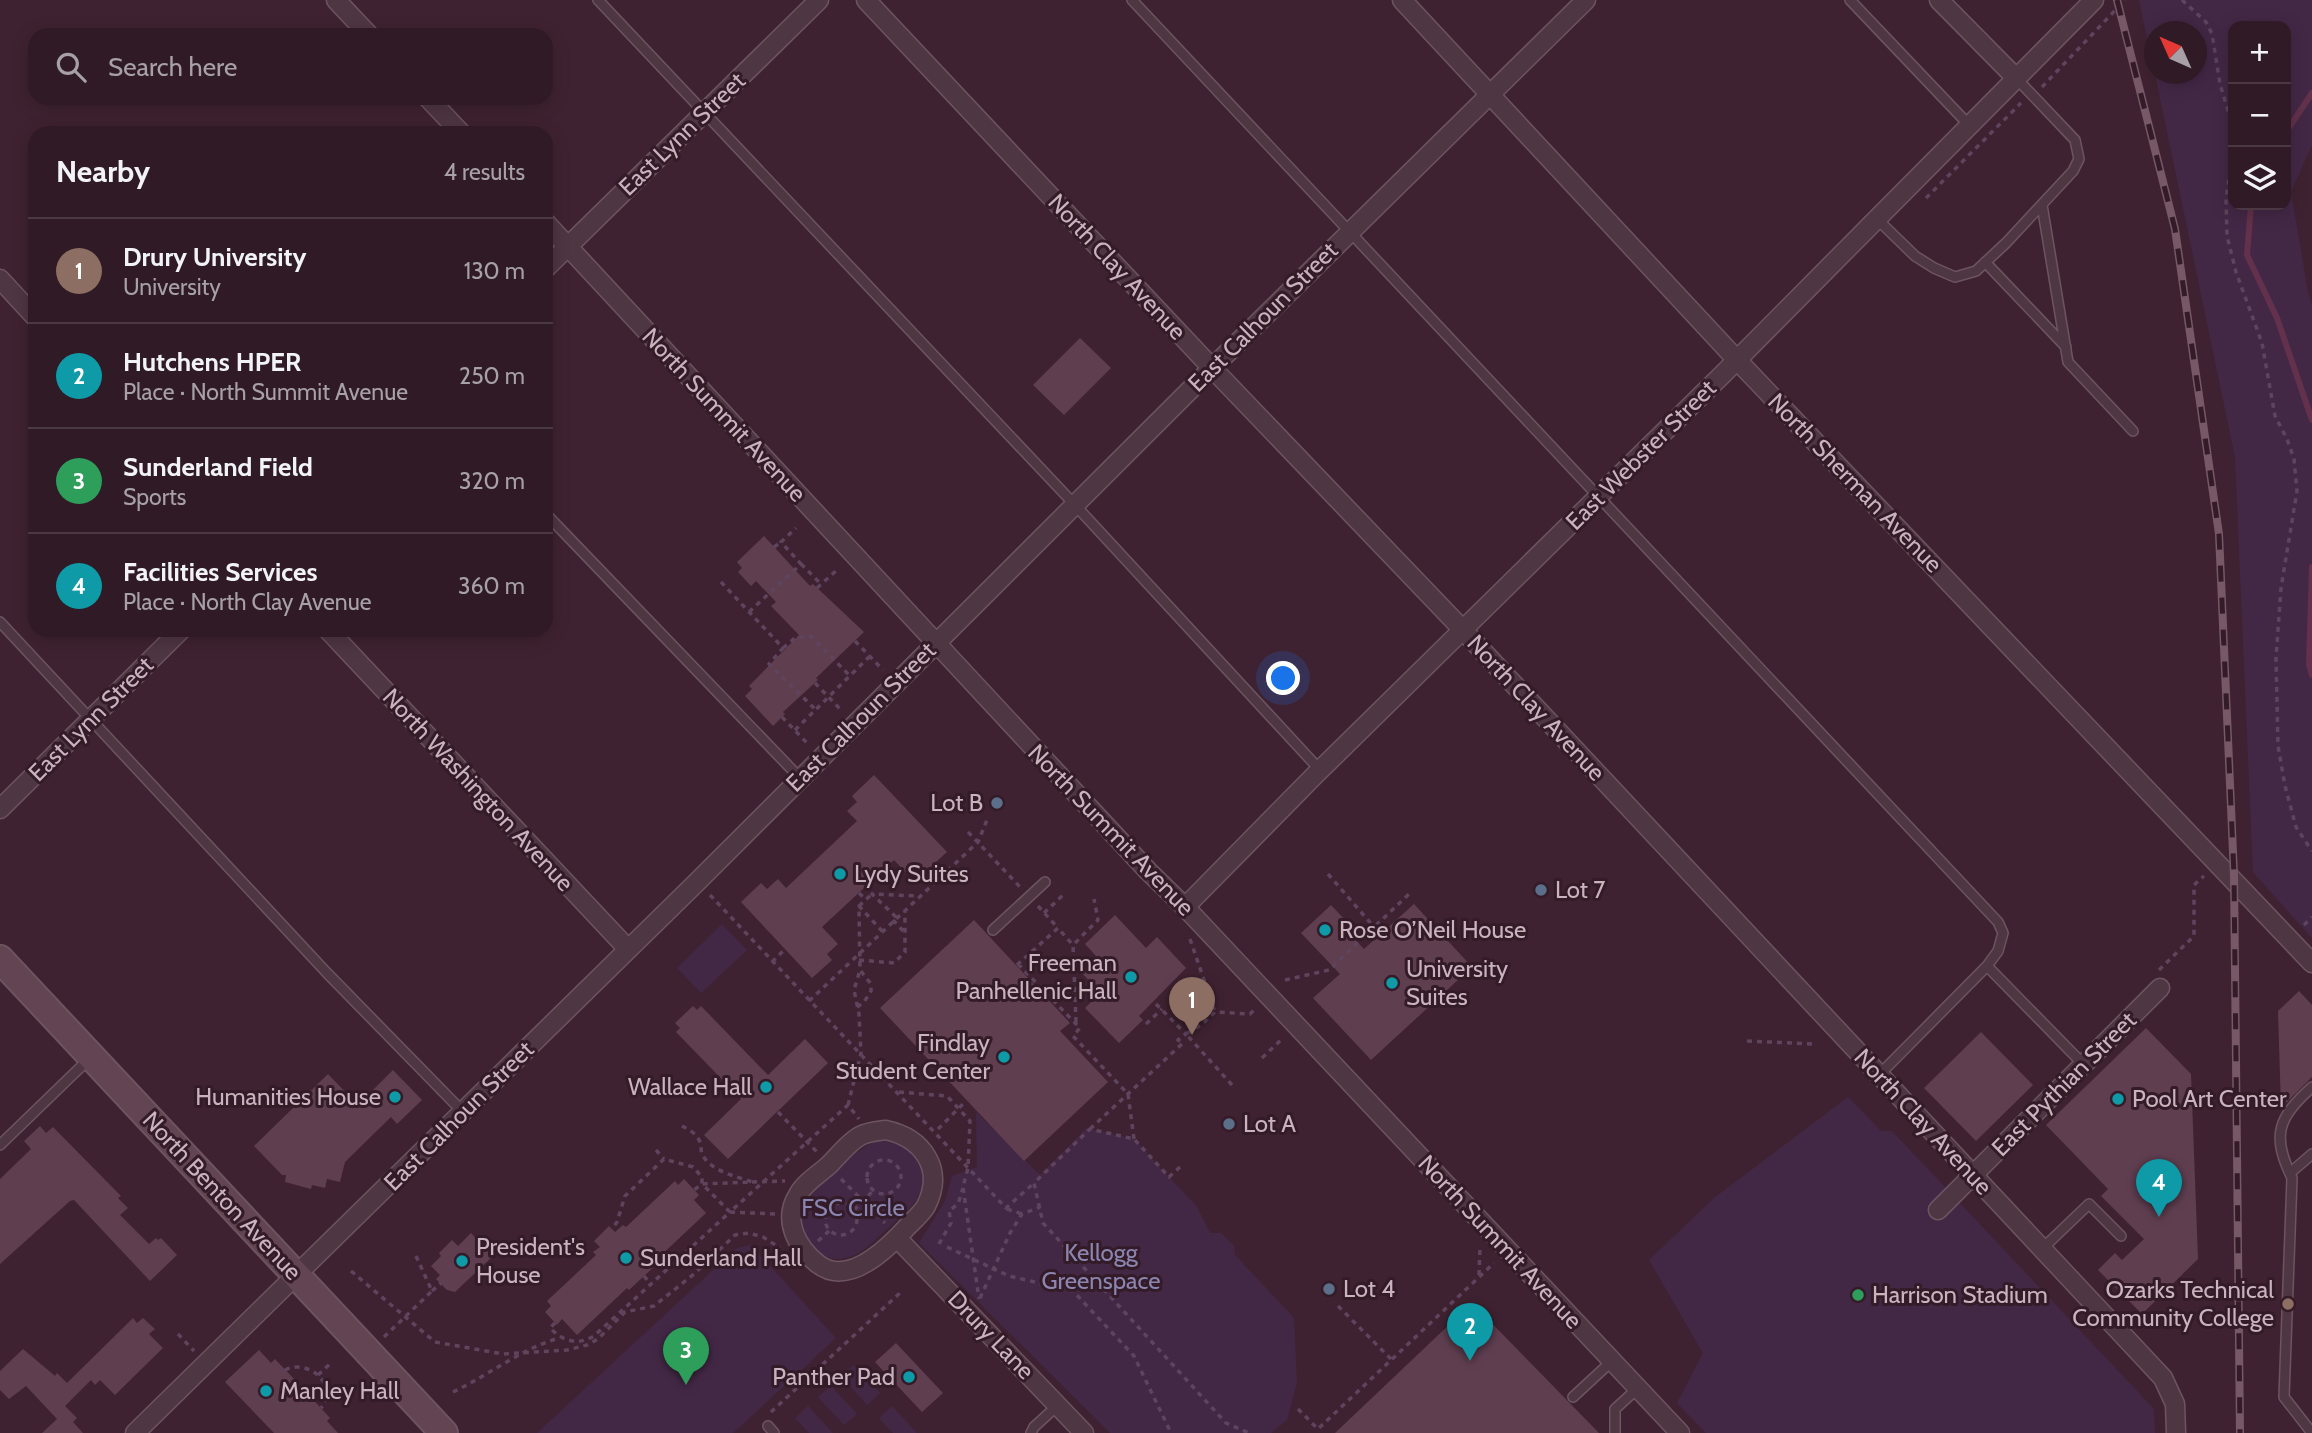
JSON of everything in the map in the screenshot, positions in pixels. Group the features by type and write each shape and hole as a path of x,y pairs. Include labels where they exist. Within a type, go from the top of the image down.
{"main road":[{"name":"North Benton Avenue","path":"0,959 444,1433"}],"street":[{"path":"336,0 362,28"},
{"name":"East Lynn Street","path":"553,261 819,0"},
{"name":"North Clay Avenue","path":"866,0 1463,630 2163,1378 2175,1404 2176,1433"},
{"name":"North Sherman Avenue","path":"1402,0 1737,360 2312,962"},
{"name":"East Calhoun Street","path":"135,1433 1586,0"},
{"path":"1939,0 2016,78"},
{"name":"East Webster Street","path":"1185,907 1320,770 1737,360 2094,0"},
{"path":"435,105 454,126"},
{"name":"North Summit Avenue","path":"553,230 1148,871 1185,907 1679,1433"},
{"path":"3,289 28,311"},
{"name":"East Lynn Street","path":"0,809 174,637"},
{"name":"North Washington Avenue","path":"335,637 628,949"},
{"name":"East Pythian Street","path":"1938,1210 2084,1066 2158,980"},
{"path":"886,1130 904,1134 928,1157 932,1173 931,1191 925,1207 893,1233 864,1265 845,1271 830,1270 819,1265 796,1239 791,1226 793,1208 799,1193 860,1135 886,1130"},
{"name":"Drury Lane","path":"893,1233 1084,1433"}],"lane":[{"path":"598,0 1075,505 1320,770"},
{"path":"1132,0 1998,922 2003,933 1998,951 1987,966 1879,1075"},
{"path":"1850,0 1969,125"},
{"path":"1877,219 1915,256 1955,277 1976,271 1986,262 2073,171 2079,159 2075,141 2016,78"},
{"path":"2042,205 2068,362 2133,431"},
{"path":"1986,262 2066,347"},
{"path":"553,521 800,778"},
{"path":"0,622 327,973 463,1112"},
{"path":"993,930 1045,881"},
{"path":"1987,966 2084,1066"},
{"path":"0,1145 92,1057"},
{"path":"2312,1087 2289,1107 2284,1117 2280,1139 2280,1153 2292,1178 2284,1397 2312,1433"},
{"path":"2290,1173 2312,1154"},
{"path":"2042,1249 2089,1204 2121,1237"},
{"path":"1573,1396 1612,1361"},
{"path":"1615,1433 1615,1409 1638,1388"},
{"path":"1031,1433 1058,1405"}],"path":[{"path":"2038,90 2125,0"},
{"path":"2182,0 2206,22 2212,34 2220,84 2228,110"},
{"path":"2228,185 2227,236 2236,272 2262,343 2275,416 2294,459 2297,491 2281,588 2276,658 2278,746 2296,827 2312,852"},
{"path":"775,547 796,528"},
{"path":"780,542 819,587 837,570"},
{"path":"749,612 801,564"},
{"path":"721,582 783,648"},
{"path":"816,710 769,664 783,648 795,638 811,636 850,676"},
{"path":"855,641 883,670"},
{"path":"795,730 870,656"},
{"path":"815,683 842,711"},
{"path":"782,717 808,744"},
{"path":"809,1001 894,918 978,842 987,820"},
{"path":"968,832 1073,945 1076,1024"},
{"path":"1328,874 1374,927"},
{"path":"2158,980 2194,936 2194,885 2204,876"},
{"path":"859,892 866,900"},
{"path":"351,1271 435,1342 503,1354 567,1350 598,1339 651,1285 848,1105 860,1053 854,990 860,970 859,906 872,894 920,896"},
{"path":"872,894 905,933"},
{"path":"1044,913 1064,894"},
{"path":"1285,980 1329,970 1409,894"},
{"path":"710,895 809,1001 936,1130 1006,1208 1022,1214"},
{"path":"1073,945 1098,920 1094,899"},
{"path":"859,906 881,931"},
{"path":"859,960 894,963 905,952 905,909"},
{"path":"2304,925 2312,917"},
{"path":"1058,928 1017,965 1080,1028 1073,1036 1128,1094 1134,1139"},
{"path":"1190,939 1215,1012"},
{"path":"772,961 785,949"},
{"path":"857,1007 871,991 871,984 860,970"},
{"path":"1154,1002 1232,1085"},
{"path":"1006,1208 1183,1043 1178,1040 1215,1012 1250,1014 1256,1008"},
{"path":"1146,1024 1162,1009"},
{"path":"1262,1058 1283,1038"},
{"path":"1747,1041 1814,1044"},
{"path":"898,1092 947,1096 970,1121 968,1168 958,1204 949,1211 951,1223 939,1244"},
{"path":"936,1130 966,1101"},
{"path":"848,1105 860,1120"},
{"path":"778,1112 819,1154"},
{"path":"682,1126 700,1140 701,1154 711,1165 727,1174 752,1182"},
{"path":"1090,1129 1134,1139 1169,1177 1180,1167"},
{"path":"656,1150 664,1159 693,1167 702,1177 702,1184 730,1212 778,1214"},
{"path":"612,1230 625,1196 664,1159"},
{"path":"883,1160 894,1163 900,1172 897,1188 887,1194 874,1190 868,1180 870,1169 883,1160"},
{"path":"835,1172 893,1233"},
{"path":"694,1190 702,1184 792,1180"},
{"path":"1034,1183 1043,1223 1226,1423 1250,1433"},
{"path":"963,1187 979,1301 1010,1233 1022,1214 1040,1207"},
{"path":"854,1210 874,1190"},
{"path":"846,1203 854,1210 857,1220 853,1230 844,1235 828,1231 825,1216 831,1206 846,1203"},
{"path":"453,1392 481,1379 535,1345 559,1338 576,1342 587,1340 624,1311 654,1306 694,1274 735,1235 749,1233 762,1237 787,1253"},
{"path":"1479,1278 1480,1245"},
{"path":"947,1247 1009,1276 1073,1291 1134,1356 1171,1433"},
{"path":"416,1256 432,1291"},
{"path":"1298,1409 1320,1431 1488,1268"},
{"path":"644,1276 651,1285"},
{"path":"384,1337 441,1283"},
{"path":"768,1427 901,1292"},
{"path":"1338,1306 1392,1360"},
{"path":"555,1323 550,1328 559,1338"},
{"path":"178,1334 195,1352"},
{"path":"318,1376 332,1362"},
{"path":"285,1370 296,1365 303,1366 318,1376 327,1392 321,1408"}],"green space":[{"path":"2139,0 2312,0 2312,145 2291,192 2312,305 2312,938 2253,872 2235,457 2157,84 2207,84 2207,21 2144,21 2144,24"},
{"path":"722,924 747,950 701,993 677,968"},
{"name":"Harrison Stadium","path":"1848,1097 1881,1131 1892,1131 2154,1409 2155,1433 1706,1433 1677,1403 1703,1353 1649,1260 1714,1198"},
{"name":"Kellogg Greenspace","path":"976,1112 1040,1175 1087,1128 1134,1139 1197,1207 1210,1233 1221,1233 1234,1246 1235,1255 1294,1318 1297,1382 1287,1420 1271,1433 1110,1433 919,1243 945,1201 952,1176 977,1167"},
{"name":"FSC Circle","path":"881,1139 902,1146 917,1158 924,1177 917,1199 903,1215 859,1253 838,1259 822,1255 810,1245 803,1234 800,1224 805,1205 817,1188 850,1158 867,1145"},
{"path":"751,1245 836,1338 733,1433 537,1433 737,1248"},
{"path":"854,1365 880,1393 867,1405 841,1376"},
{"path":"831,1386 857,1414 844,1425 818,1397"},
{"path":"808,1406 833,1433 809,1433 795,1418"},
{"path":"892,1406 917,1433 893,1433 879,1418"}],"building":[{"path":"1080,338 1111,368 1064,415 1033,385"},
{"path":"764,536 810,586 813,584 864,632 783,712 785,714 773,726 745,696 752,689 749,686 799,635 771,606 776,602 756,581 751,586 738,572 742,568 737,562"},
{"name":"Lydy Suites","path":"874,775 947,852 926,871 923,867 911,878 894,860 822,927 838,944 827,954 832,960 812,978 741,902 761,883 767,889 778,879 786,888 857,821 847,811 857,802 852,796"},
{"name":"University Suites","path":"1414,904 1472,967 1371,1060 1313,998 1340,974 1301,933 1331,905 1348,923 1343,927 1364,949"},
{"name":"Freeman Panhellenic Hall","path":"1115,915 1146,948 1157,937 1186,968 1139,1016 1143,1020 1119,1043 1085,1008 1096,997 1089,989 1093,985 1080,971 1096,956 1085,944"},
{"name":"Findlay Student Center","path":"974,920 1070,1023 1060,1031 1108,1082 1024,1161 880,1008"},
{"path":"2299,991 2312,1005 2312,1077 2281,1108 2278,1011"},
{"name":"Wallace Hall","path":"693,1006 697,1010 701,1006 768,1075 805,1039 828,1063 728,1159 704,1135 741,1099 676,1032 680,1028 675,1023"},
{"path":"2146,1028 2191,1074 2198,1259 2142,1314 2098,1270 2115,1253 2122,1260 2144,1239 2101,1196 2108,1189 2046,1125"},
{"path":"1981,1032 2033,1085 1976,1141 1924,1088"},
{"path":"393,1070 422,1100 397,1124 391,1117 345,1162 340,1182 327,1179 325,1188 312,1185 311,1189 285,1182 286,1175 282,1175 254,1146 328,1074 358,1105"},
{"path":"40,1126 46,1133 53,1127 121,1196 118,1198 128,1208 120,1215 149,1244 156,1238 161,1238 177,1255 150,1281 74,1200 0,1264 0,1179 31,1149 24,1141"},
{"name":"Sunderland Hall","path":"684,1179 699,1195 694,1200 706,1213 655,1261 658,1263 577,1335 562,1319 557,1325 545,1312 551,1306 547,1301 596,1255 593,1252 600,1247 594,1241 609,1226 615,1232 623,1225 626,1227 675,1181 678,1185"},
{"name":"President's House","path":"471,1233 493,1256 455,1292 447,1290 436,1279 440,1275 431,1266 452,1240 458,1246"},
{"path":"1472,1303 1599,1433 1335,1433"},
{"path":"133,1318 137,1323 143,1318 155,1329 149,1334 163,1348 115,1395 100,1380 95,1385 91,1380 65,1406 77,1418 73,1422 83,1433 42,1433 57,1419 26,1386 9,1399 0,1390 0,1371 23,1349 67,1383"},
{"name":"Panther Pad","path":"896,1343 943,1393 922,1412 875,1362"},
{"name":"Manley Hall","path":"259,1350 271,1363 275,1359 296,1381 330,1418 327,1421 338,1433 274,1433 225,1382"}],"waterway":[{"path":"2291,124 2312,93"},
{"path":"2251,210 2247,255 2277,318 2312,420"},
{"path":"2312,567 2309,665 2312,675"}],"railway":[{"path":"2117,0 2175,229 2219,534 2234,875 2240,1433"}],"place":[{"name":"Lot B","path":"997,803"},
{"name":"Lydy Suites","path":"840,874"},
{"name":"Lot 7","path":"1541,890"},
{"name":"Rose O’Neil House","path":"1325,930"},
{"name":"Freeman Panhellenic Hall","path":"1131,977"},
{"name":"University Suites","path":"1392,983"},
{"name":"Drury University","path":"1192,1035"},
{"name":"Findlay Student Center","path":"1004,1057"},
{"name":"Wallace Hall","path":"766,1087"},
{"name":"Humanities House","path":"395,1097"},
{"name":"Pool Art Center","path":"2118,1099"},
{"name":"Lot A","path":"1229,1124"},
{"name":"Facilities Services","path":"2159,1217"},
{"name":"Sunderland Hall","path":"626,1258"},
{"name":"President's House","path":"462,1261"},
{"name":"Lot 4","path":"1329,1289"},
{"name":"Harrison Stadium","path":"1858,1295"},
{"name":"Ozarks Technical Community College","path":"2288,1304"},
{"name":"Hutchens HPER","path":"1470,1361"},
{"name":"Panther Pad","path":"909,1377"},
{"name":"Sunderland Field","path":"686,1385"},
{"name":"Manley Hall","path":"266,1391"}]}
